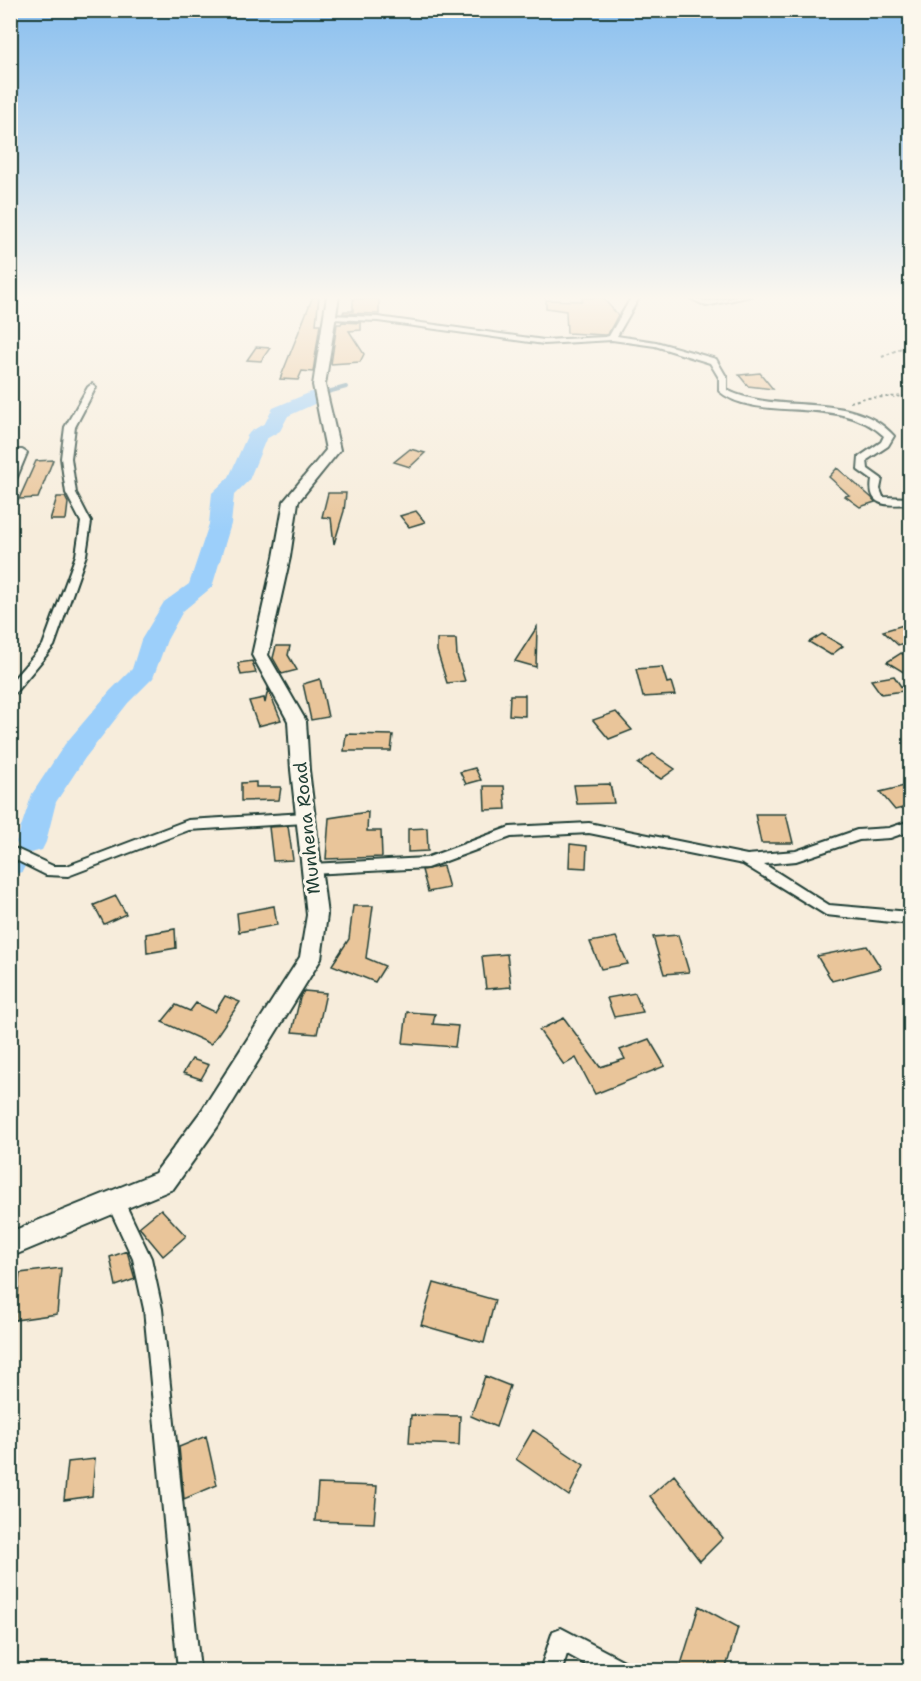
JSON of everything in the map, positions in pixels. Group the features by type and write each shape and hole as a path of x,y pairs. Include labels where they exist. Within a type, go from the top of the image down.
{"street":[{"name":"Munhena Road","path":"10,1245 164,1181 210,1118 310,959 316,915 297,721 260,655 282,557 291,501 333,450 319,386 321,374"},
{"path":"721,374 723,391 741,399 840,412 862,417 884,429 889,436 885,444 862,459 861,465 863,470 877,478 874,490 877,495 892,504 910,501"},
{"path":"10,692 48,646 81,555 86,522 71,494 66,458 70,427 92,387"},
{"path":"10,453 22,453 10,482"},
{"path":"10,851 51,871 68,871 188,825 305,818"},
{"path":"311,869 427,862 510,832 589,828 747,860 796,856 857,835 890,833 910,826"},
{"path":"747,860 826,910 910,918"},
{"path":"115,1201 142,1258 153,1309 189,1671"},
{"path":"551,1671 561,1639 618,1671"}],"path":[{"path":"840,412 837,405 865,398 910,396"}],"building":[{"path":"282,374 300,374 298,380 280,379"},
{"path":"761,374 773,389 748,386 739,375"},
{"path":"410,449 425,453 410,467 394,462"},
{"path":"53,460 38,498 19,499 36,461"},
{"path":"837,468 875,502 860,507 845,496 849,495 829,477"},
{"path":"328,493 346,493 344,511 334,544 331,518 322,517"},
{"path":"57,497 65,497 68,503 66,520 50,520"},
{"path":"416,511 425,522 409,527 400,516"},
{"path":"910,623 910,641 898,645 883,631"},
{"path":"537,627 536,667 515,661"},
{"path":"822,634 843,646 831,655 809,642"},
{"path":"437,639 456,639 457,656 465,681 447,683 437,651"},
{"path":"276,646 290,646 288,655 297,670 282,674 273,658"},
{"path":"901,653 910,658 910,676 887,662"},
{"path":"252,661 256,673 241,675 238,663"},
{"path":"662,667 667,683 671,682 675,695 643,697 636,669"},
{"path":"894,676 904,691 881,694 871,680"},
{"path":"320,679 328,717 311,720 303,684"},
{"path":"268,689 281,720 258,726 249,701 264,698 265,703"},
{"path":"510,695 525,695 525,716 509,715"},
{"path":"616,712 632,730 609,739 593,720"},
{"path":"346,734 393,735 391,751 344,751"},
{"path":"653,754 675,769 661,779 638,764"},
{"path":"475,768 481,780 466,784 460,772"},
{"path":"256,782 256,787 281,787 279,800 241,801 241,783"},
{"path":"610,784 614,803 577,804 574,785"},
{"path":"484,786 504,786 506,809 485,810"},
{"path":"904,786 910,794 910,806 895,810 880,792"},
{"path":"368,812 367,831 381,831 382,857 326,859 329,818"},
{"path":"755,814 786,814 793,843 761,843"},
{"path":"288,826 293,860 273,861 269,827"},
{"path":"427,828 428,851 408,852 408,829"},
{"path":"570,844 587,846 586,868 569,867"},
{"path":"443,866 449,888 428,892 422,870"},
{"path":"116,896 126,914 104,924 94,905"},
{"path":"274,906 277,925 239,932 237,913"},
{"path":"353,906 373,906 366,958 385,966 375,982 332,965 349,939"},
{"path":"175,929 176,948 147,953 146,934"},
{"path":"678,935 689,972 664,974 653,937"},
{"path":"616,937 628,964 601,969 590,942"},
{"path":"867,946 881,968 832,981 817,956"},
{"path":"507,954 511,987 486,989 482,956"},
{"path":"304,991 326,993 317,1034 292,1032 300,998"},
{"path":"635,993 643,1012 614,1017 607,998"},
{"path":"225,996 240,1002 211,1044 162,1022 176,1005 190,1011 196,1003 215,1012"},
{"path":"407,1012 435,1014 433,1024 458,1026 455,1047 403,1043"},
{"path":"564,1018 600,1067 625,1059 620,1050 649,1039 665,1066 595,1094 576,1058 564,1065 539,1030"},
{"path":"192,1059 209,1065 201,1079 183,1073"},
{"path":"161,1209 186,1236 163,1256 139,1227"},
{"path":"127,1251 135,1279 116,1286 110,1257"},
{"path":"61,1268 57,1314 15,1320 20,1273"},
{"path":"434,1283 495,1300 484,1343 421,1325"},
{"path":"485,1376 510,1386 496,1427 471,1416"},
{"path":"411,1415 460,1416 459,1445 409,1443"},
{"path":"533,1430 584,1465 569,1496 516,1459"},
{"path":"206,1436 217,1485 184,1499 179,1447"},
{"path":"95,1459 92,1496 64,1500 68,1462"},
{"path":"674,1475 723,1538 700,1561 650,1496"},
{"path":"318,1484 377,1486 374,1523 315,1521"},
{"path":"699,1606 738,1627 725,1671 679,1671"}],"waterway":[{"path":"324,393 346,387"},
{"path":"31,842 42,801 75,751 119,697 144,672 154,640 173,607 200,587 220,524 223,493 238,480 257,436 273,427 280,412 316,396"}]}
